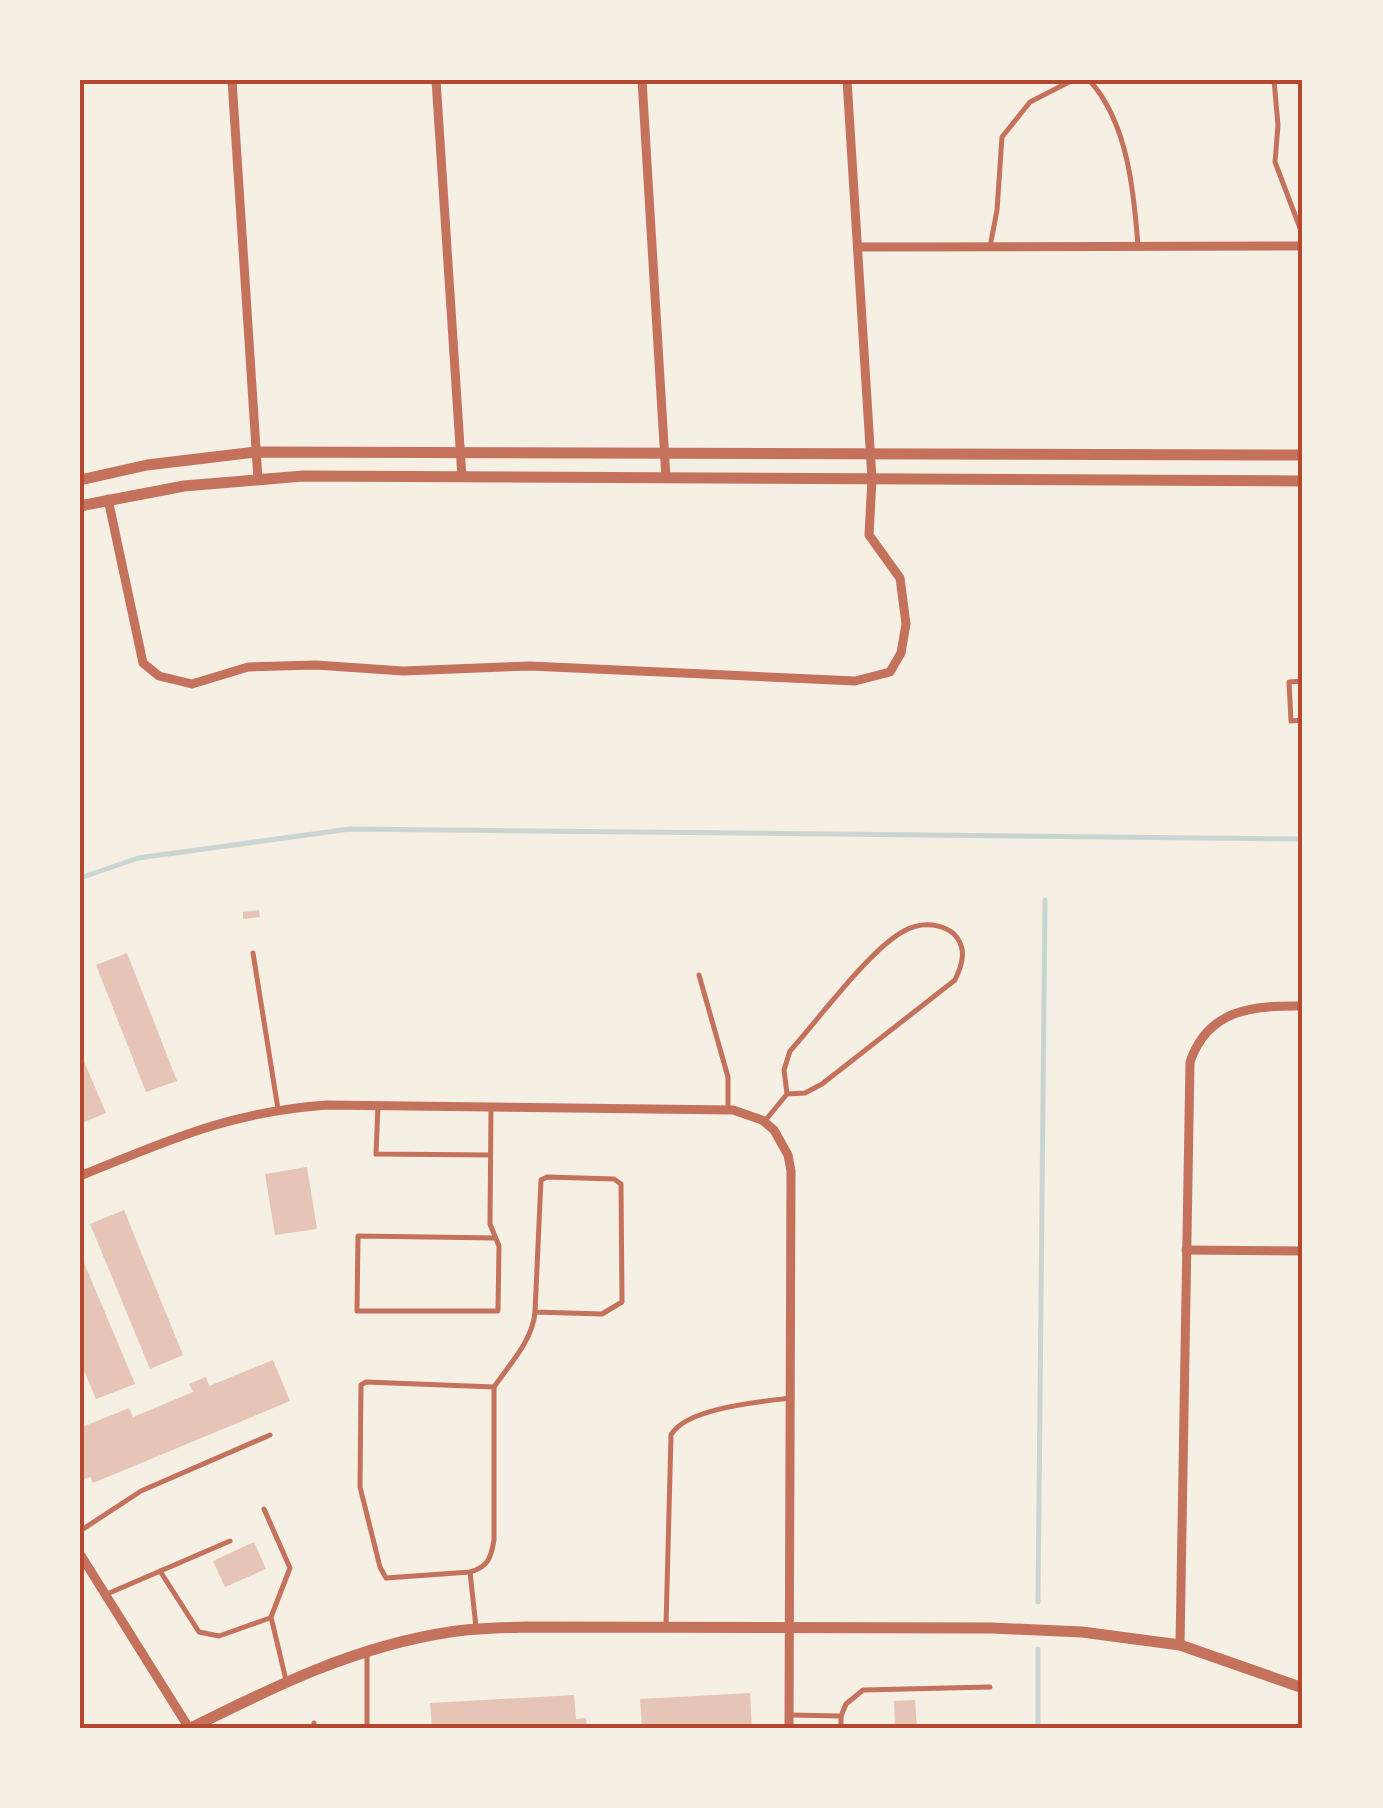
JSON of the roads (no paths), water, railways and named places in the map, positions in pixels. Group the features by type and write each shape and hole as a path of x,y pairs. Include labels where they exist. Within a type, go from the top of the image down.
{"street":[{"path":"232,80 258,478"},
{"path":"436,80 462,477"},
{"path":"642,80 666,478"},
{"path":"108,499 142,663 159,676 192,684 248,667 316,665 403,671 530,666 855,681 890,672 901,653 906,624 900,578 870,534 872,479 847,80"},
{"path":"858,247 1303,246"},
{"path":"80,480 147,465 256,452 1303,455"},
{"path":"80,506 258,478 1303,481"},
{"path":"1180,1645 1188,1078 1193,1053 1202,1036 1230,1014 1248,1007 1303,1006"},
{"path":"80,1176 190,1130 278,1109 378,1105 728,1110 746,1112 764,1122 782,1142 790,1171 789,1728"},
{"path":"1186,1250 1303,1251"},
{"path":"80,1554 190,1728 286,1680 366,1651 452,1632 526,1626 1033,1629 1180,1645 1303,1688"}],"lane":[{"path":"990,246 997,210 1002,136 1030,102 1073,80"},
{"path":"1089,80 1100,94 1129,162 1138,246"},
{"path":"1274,80 1278,125 1275,162 1303,236"},
{"path":"1303,681 1289,682 1291,721 1303,720"},
{"path":"764,1122 787,1094 784,1070 790,1051 884,944 918,925 936,924 952,933 962,948 955,980 822,1084 805,1093 787,1094"},
{"path":"253,953 278,1109"},
{"path":"698,975 728,1076 728,1110"},
{"path":"378,1105 376,1154 490,1156"},
{"path":"491,1106 490,1224 496,1238 499,1246 498,1311 357,1310 358,1236 496,1238"},
{"path":"494,1387 366,1382 361,1385 360,1488 386,1578 470,1572 485,1566 491,1557 494,1387 520,1351 535,1312 541,1180 614,1178 621,1184 622,1302 602,1314 535,1312"},
{"path":"666,1626 671,1435 676,1426 696,1417 790,1398"},
{"path":"80,1531 141,1491 270,1435"},
{"path":"264,1509 290,1568 271,1617 286,1680"},
{"path":"105,1595 230,1541"},
{"path":"160,1571 199,1632 219,1636 271,1617"},
{"path":"470,1572 476,1630"},
{"path":"366,1651 367,1728"},
{"path":"842,1728 846,1704 863,1690 990,1688"},
{"path":"789,1715 841,1716"}],"waterway":[{"path":"80,878 138,858 350,829 1303,839"},
{"path":"1038,1602 1045,900"},
{"path":"1038,1649 1038,1728"}]}
